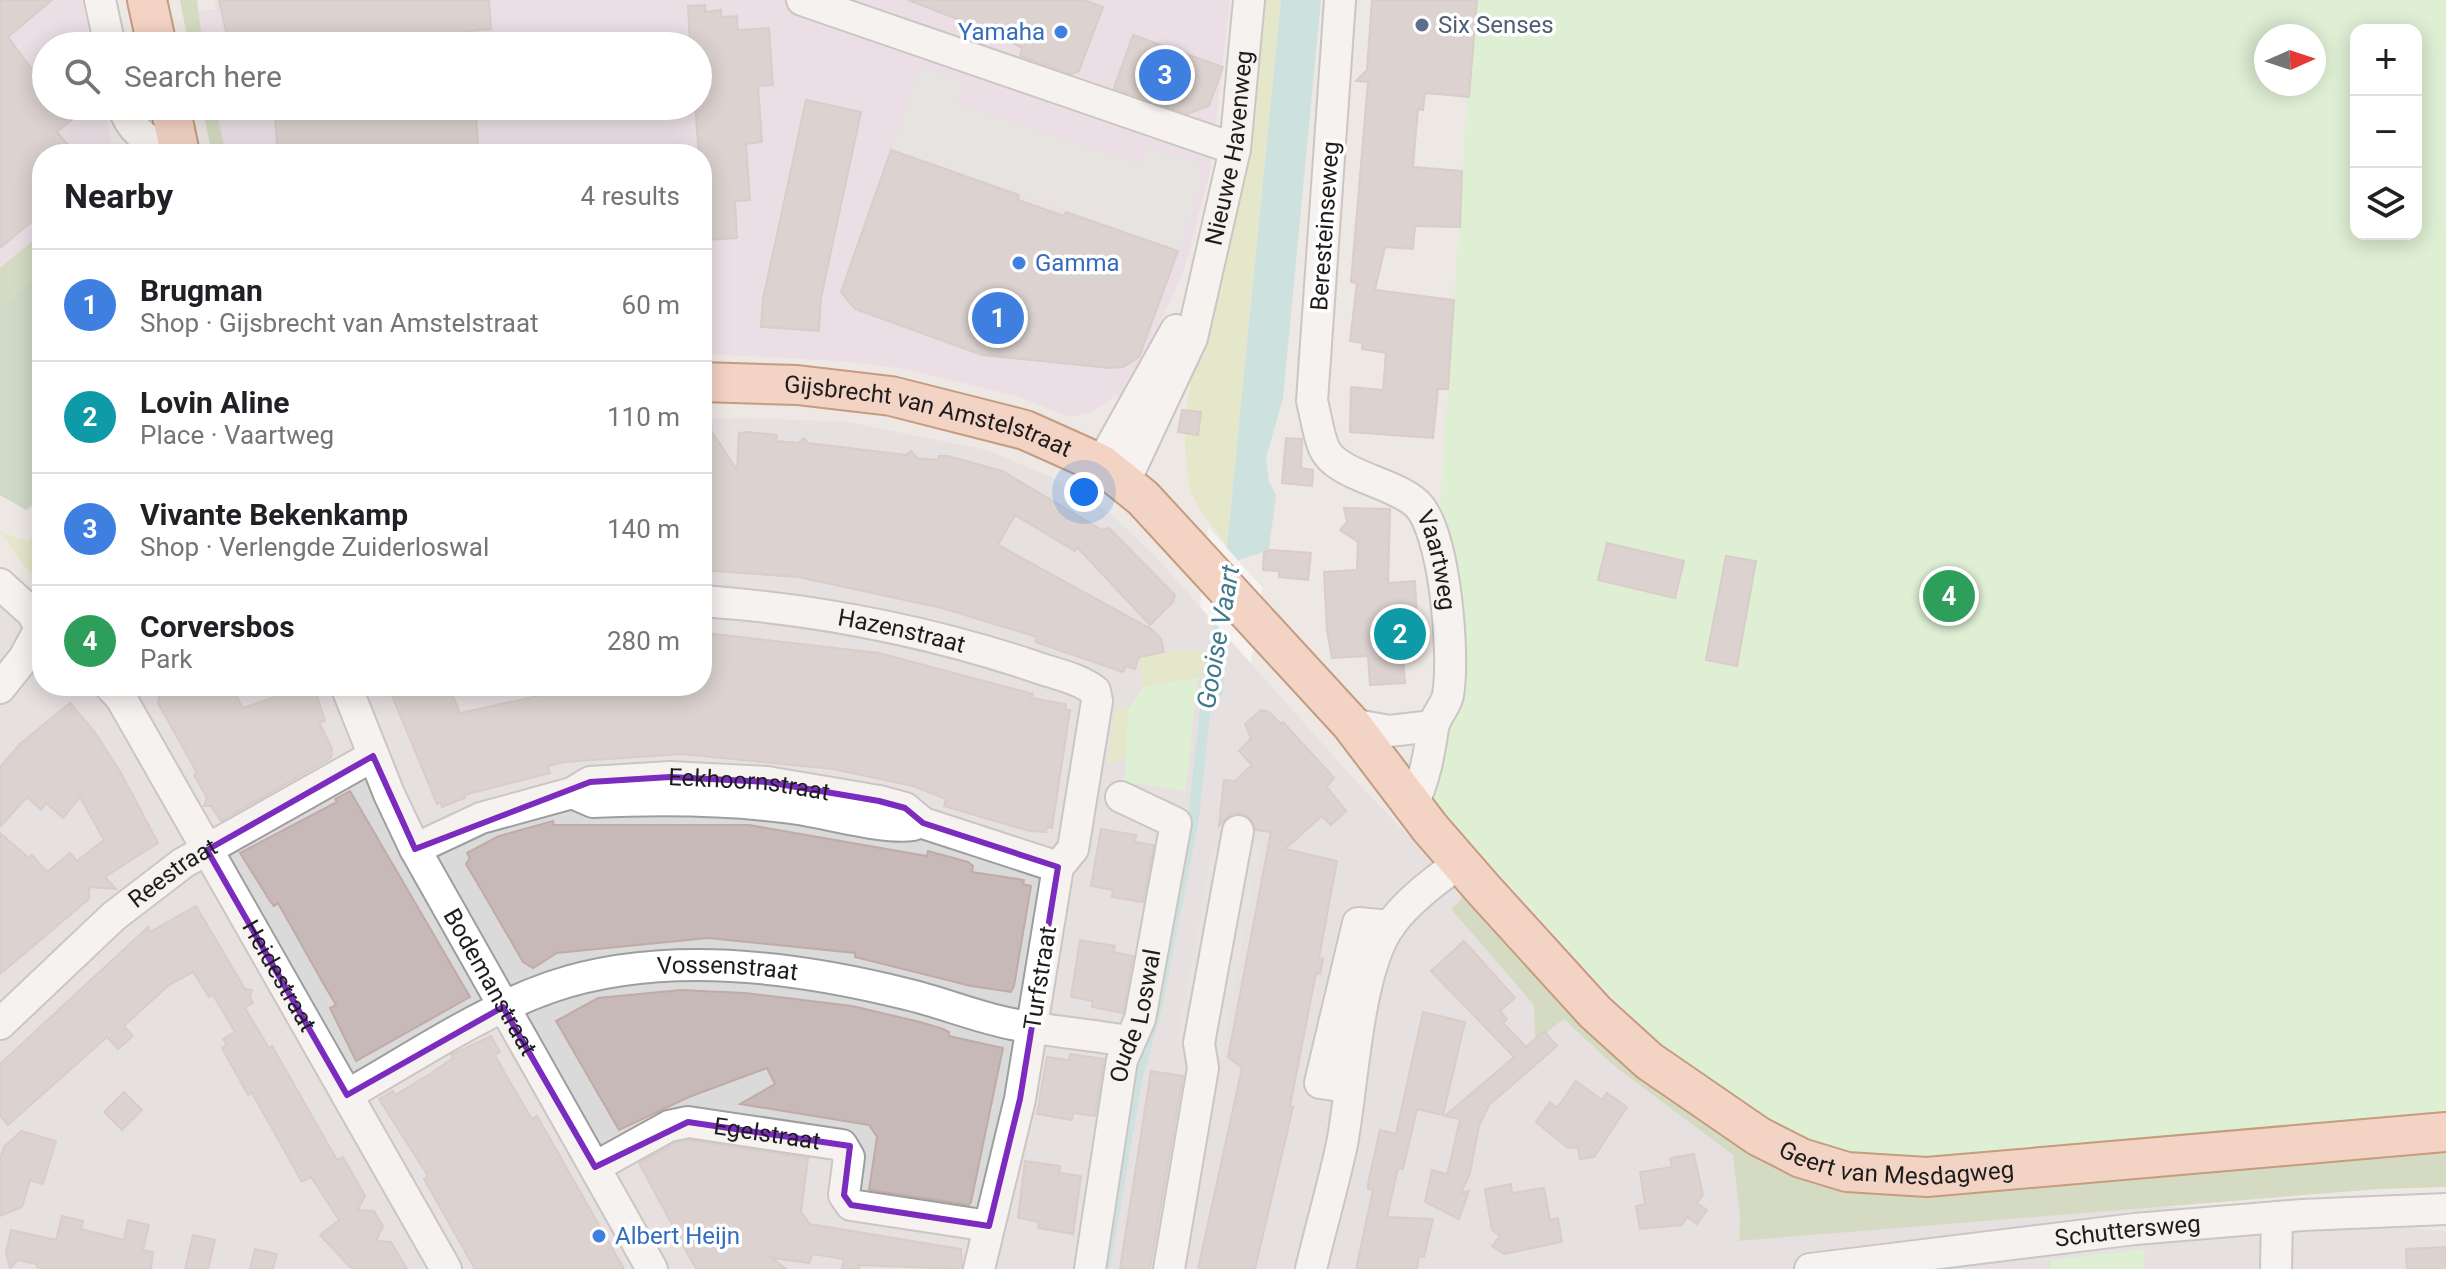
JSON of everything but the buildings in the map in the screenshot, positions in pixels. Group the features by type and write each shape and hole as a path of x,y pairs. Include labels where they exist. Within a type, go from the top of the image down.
{"main road":[{"path":"147,0 154,32"},
{"path":"173,120 178,144"},
{"name":"Gijsbrecht van Amstelstraat","path":"712,382 797,385 891,396 1025,430 1113,473 1204,564 1351,724"},
{"path":"1351,724 1459,863"},
{"name":"Geert van Mesdagweg","path":"1459,863 1595,1012 1649,1061 1758,1136 1801,1158 1847,1172 1927,1177 2446,1132"}],"street":[{"path":"100,0 107,32"},
{"path":"802,0 1235,149"},
{"name":"Nieuwe Havenweg","path":"1113,473 1145,392 1184,315 1199,295 1235,149 1249,0"},
{"name":"Beresteinseweg","path":"1325,451 1312,401 1340,0"},
{"path":"127,120 142,138 153,144"},
{"name":"Vaartweg","path":"1325,451 1350,471 1392,486 1419,506 1439,547 1448,618 1448,696 1433,726 1433,745 1413,804"},
{"path":"0,584 32,613"},
{"name":"Hazenstraat","path":"712,602 808,612 911,631 1013,660 1095,691"},
{"path":"0,688 32,644"},
{"name":"Turfstraat","path":"979,1269 1020,1099 1058,867 1073,849 1097,701 1095,691"},
{"name":"Heidestraat","path":"119,696 446,1269"},
{"name":"Bodemanstraat","path":"350,696 415,849 652,1269"},
{"path":"1351,724 1389,731 1433,726"},
{"name":"Reestraat","path":"0,1024 114,916 207,850 373,756"},
{"name":"Eekhoornstraat","path":"415,849 512,807 572,793 593,802 743,802 820,811 900,828 923,823 1058,867"},
{"name":"Oude Loswal","path":"1090,1269 1122,1060 1140,1019 1176,823 1121,797"},
{"path":"1169,1269 1203,1068 1199,1043 1238,831"},
{"path":"1311,1269 1342,1141 1347,1087 1320,1083 1358,923 1390,926 1421,892 1459,863"},
{"name":"Vossenstraat","path":"347,1095 503,1007 553,987 622,970 706,966 860,984 1032,1027 1120,1040 1128,1044"},
{"name":"Egelstraat","path":"595,1167 669,1126 696,1122 842,1145 848,1152 844,1195 851,1205 989,1226"},
{"name":"Schuttersweg","path":"1810,1269 2135,1229 2277,1217 2446,1209"},
{"path":"2276,1269 2277,1217"}],"highlighted area":[{"path":"373,756 415,849 590,782 670,777 767,782 879,801 905,808 923,823 1058,867 1020,1099 989,1226 851,1205 844,1195 850,1146 688,1122 595,1167 503,1007 347,1095 207,850"}],"shaded area":[{"path":"0,0 82,0 88,32 32,32 32,120 107,120 112,144 32,144 32,241 0,268"},
{"path":"214,0 1230,0 1210,173 1183,273 1147,351 1119,399 1114,394 1109,402 1089,413 1068,417 1017,396 905,369 841,361 712,355 712,144 222,144 216,120 712,120 712,32 197,32 192,11 216,9"},
{"path":"920,66 964,82 958,104 1141,164 1147,147 1195,162 1204,176 1179,251 965,176 910,330 855,309 845,284 846,277"},
{"path":"712,419 848,422 987,450 1051,477 1111,514 1155,556 1355,780 1492,923 1833,1177 2446,1231 2446,1269 0,1269 0,601 32,634 32,696 712,696"},
{"path":"1244,843 1261,846 1221,1059 1211,1056"},
{"path":"1212,849 1228,852 1192,1042 1177,1040"}],"green space":[{"path":"180,0 197,0 201,32 186,32"},
{"path":"1262,0 1281,0 1227,546 1195,500 1189,484 1185,450 1186,417 1198,349 1235,217 1246,163"},
{"path":"1474,0 2446,0 2446,1121 1891,1169 1807,1154 1731,1111 1607,992 1429,796 1441,745 1465,676 1454,619 1451,572 1440,508"},
{"path":"205,120 218,120 224,144 210,144"},
{"path":"32,241 32,281 0,308 0,268"},
{"path":"32,281 32,506 26,510 0,495 0,308"},
{"path":"0,532 29,541 32,538 30,573"},
{"path":"1187,649 1206,652 1202,676 1142,687 1141,657"},
{"path":"1201,677 1197,681 1186,791 1121,781 1125,776 1128,710 1143,687"},
{"path":"1116,706 1128,710 1126,758 1107,764"},
{"path":"1466,894 1641,1069 2446,1144 2446,1187 2379,1189 1739,1241 1740,1218 1733,1155 1613,1065 1564,1019 1535,1041 1534,1005 1451,909"},
{"path":"2145,1249 2143,1269 2050,1269 2051,1260"}],"water":[{"name":"Gooise Vaart","path":"1281,0 1321,0 1283,398 1266,458 1269,482 1276,495 1269,550 1239,560 1225,638 1223,694 1211,704 1199,818 1162,1009 1143,1076 1110,1269 1100,1269 1132,1071 1188,816 1206,653 1215,624 1227,546"}],"pier":[{"path":"1208,527 1262,587 1251,663 1200,607"}],"place":[{"name":"Six Senses","path":"1422,25"},
{"name":"Yamaha","path":"1061,32"},
{"name":"Vivante Bekenkamp","path":"1165,75"},
{"name":"Gamma","path":"1019,263"},
{"name":"Brugman","path":"998,318"},
{"name":"Corversbos","path":"1949,596"},
{"name":"Lovin Aline","path":"1400,634"},
{"name":"Albert Heijn","path":"599,1236"}]}
